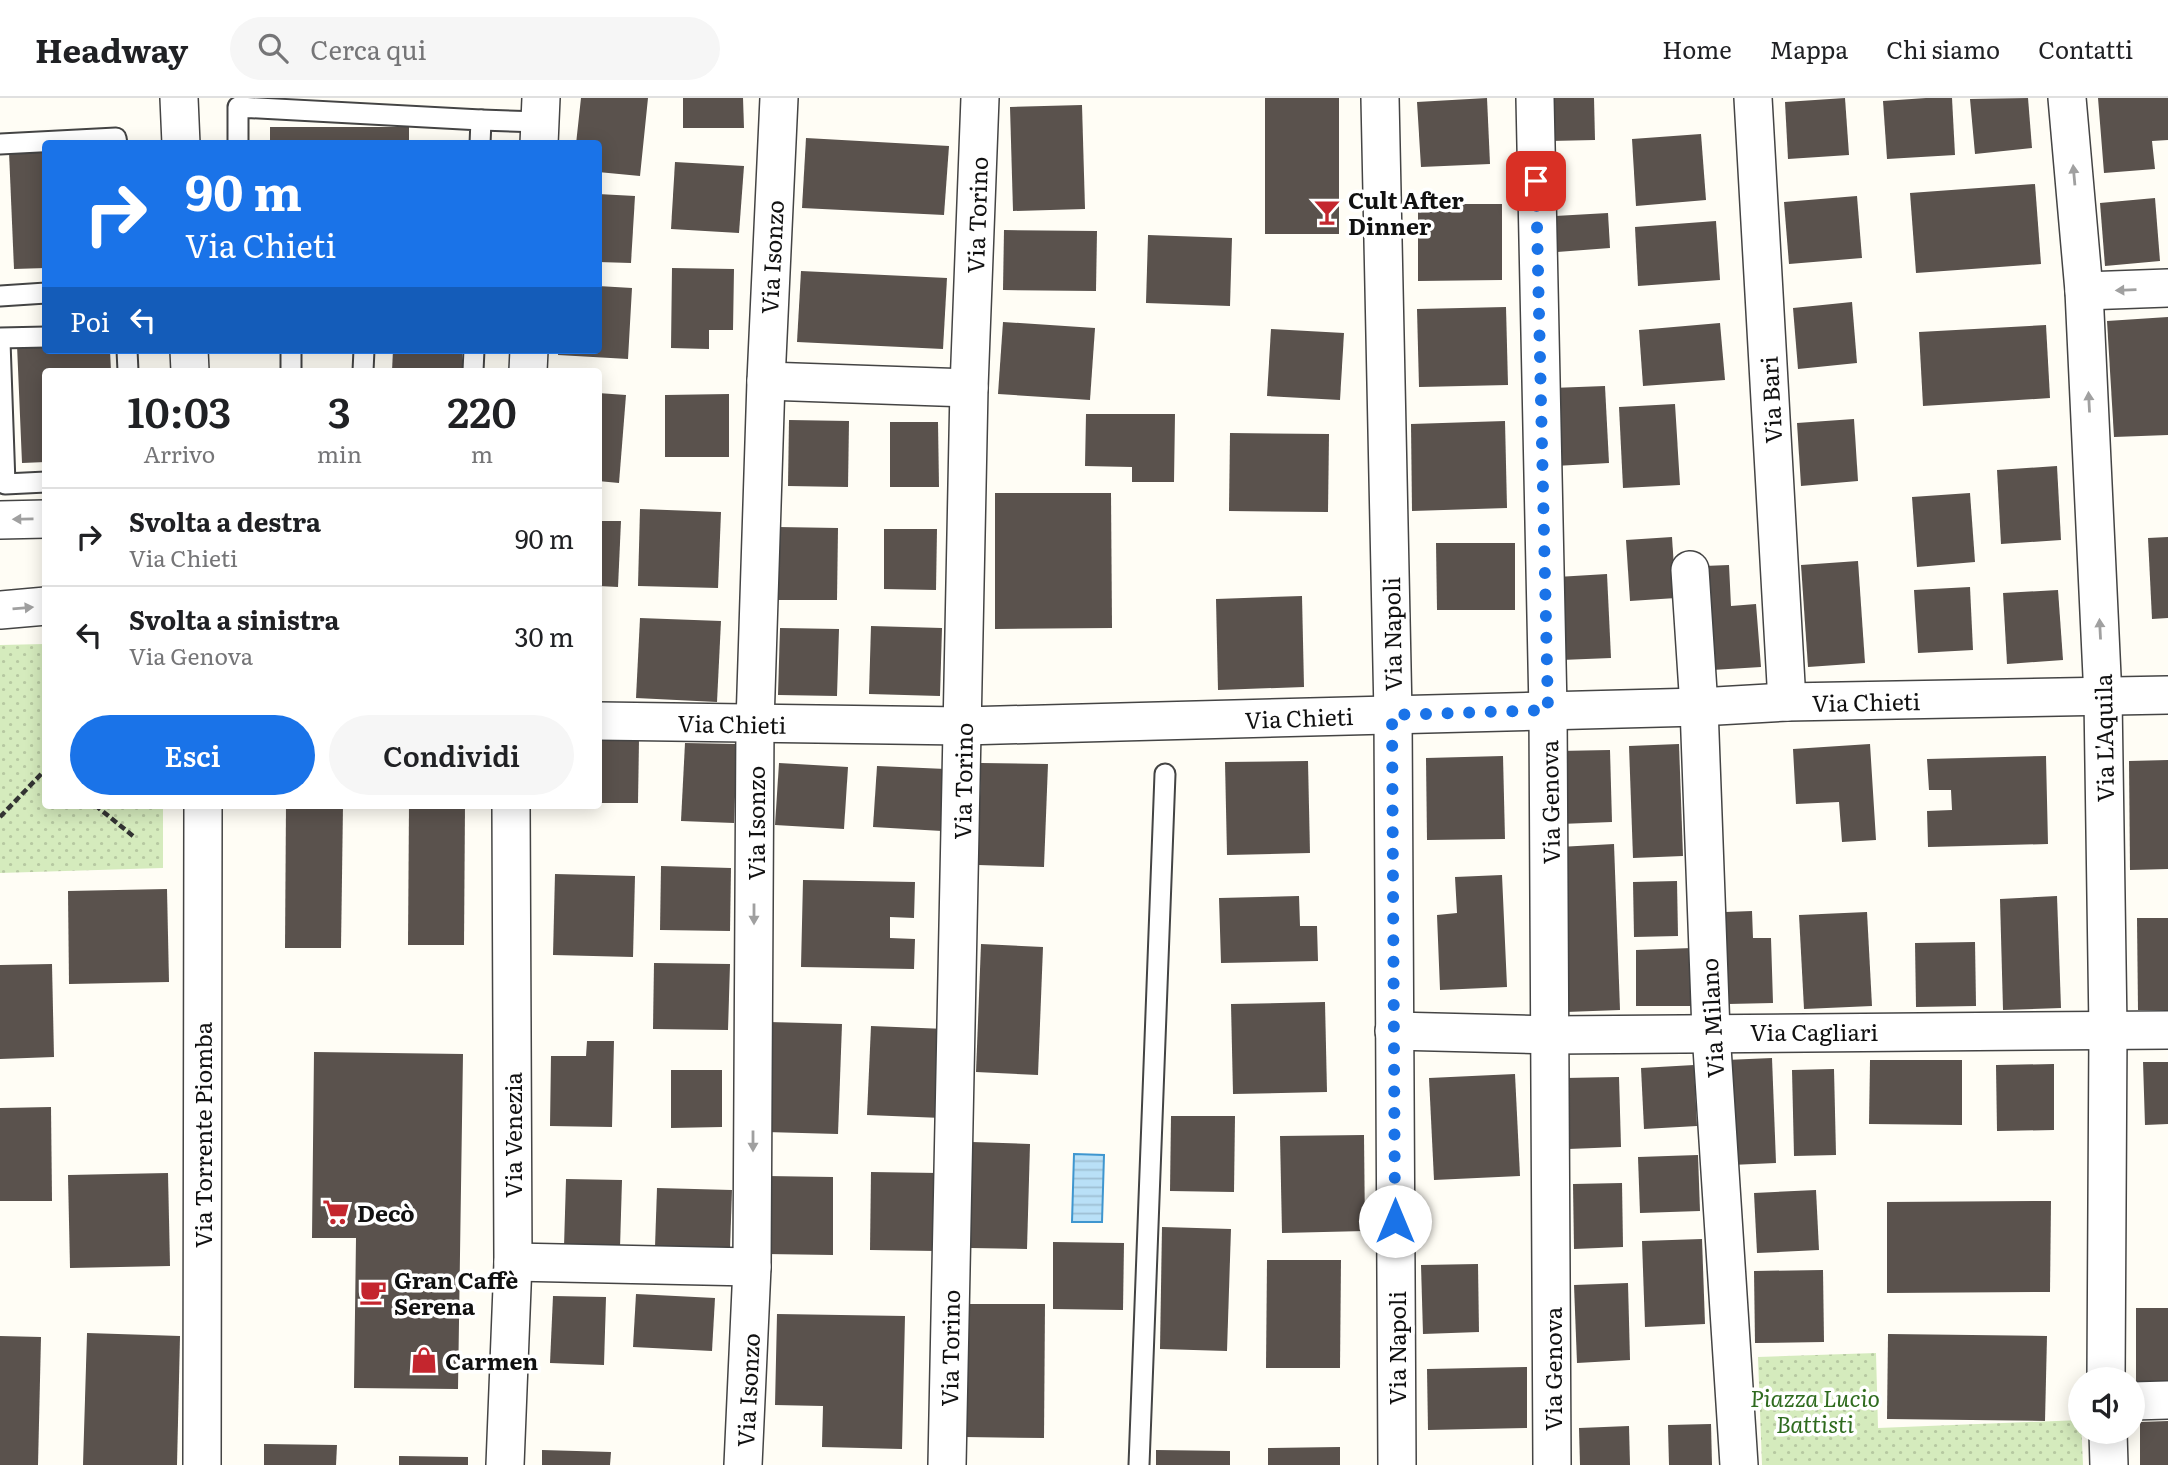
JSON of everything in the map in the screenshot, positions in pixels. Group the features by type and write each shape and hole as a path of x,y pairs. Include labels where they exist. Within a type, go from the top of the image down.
{"street":[{"path":"179,98 181,140"},
{"name":"Via Isonzo","path":"743,1465 752,1267 755,723 766,381 779,98"},
{"name":"Via Torino","path":"947,1465 969,388 980,98"},
{"name":"Via Napoli","path":"1380,98 1392,715 1397,1465"},
{"name":"Via Genova","path":"1535,98 1548,710 1552,1465"},
{"name":"Via Bari","path":"1754,98 1787,702"},
{"name":"Via L'Aquila","path":"2067,98 2084,291 2103,698 2108,1029 2106,1367"},
{"path":"2084,291 2168,288"},
{"path":"766,381 969,388"},
{"path":"0,520 42,519"},
{"name":"Via Milano","path":"1690,570 1699,707 1711,1032 1739,1465"},
{"path":"0,610 42,606"},
{"name":"Via Chieti","path":"602,721 964,726 1699,707 1787,702 2168,695"},
{"name":"Via Torrente Piomba","path":"202,1465 203,809"},
{"name":"Via Venezia","path":"505,1465 513,1262 511,809"},
{"name":"Via Cagliari","path":"1394,1031 1551,1035 2168,1030"},
{"path":"513,1262 752,1267"},
{"path":"2145,1401 2168,1400"},
{"path":"2108,1444 2109,1465"}],"lane":[{"path":"238,140 238,107 540,121"},
{"path":"481,120 481,140"},
{"path":"77,140 116,140"},
{"path":"0,144 42,142"},
{"path":"0,296 42,293"},
{"path":"42,337 0,340 5,484 42,482"},
{"path":"1139,1465 1165,774"}],"path":[{"path":"0,817 42,773"},
{"path":"100,809 133,836"}],"green space":[{"path":"42,644 42,809 163,809 163,868 0,873 0,645"},
{"name":"Piazza Lucio Battisti","path":"1876,1353 1878,1428 2068,1421 2068,1444 2082,1444 2083,1465 1762,1465 1758,1357"}],"water":[{"path":"1074,1154 1104,1155 1102,1222 1072,1222"}],"building":[{"path":"581,98 648,98 640,176 602,172 602,140 576,140"},
{"path":"683,98 743,98 744,128 683,128"},
{"path":"1265,98 1339,98 1339,234 1265,234"},
{"path":"1487,98 1490,164 1421,167 1417,102"},
{"path":"1549,98 1594,98 1595,140 1550,141"},
{"path":"1845,98 1849,155 1788,159 1785,102"},
{"path":"1952,98 1955,155 1887,159 1883,101"},
{"path":"2028,98 2032,148 1975,154 1970,99"},
{"path":"2098,98 2168,98 2168,140 2152,141 2155,169 2104,173"},
{"path":"1082,105 1085,209 1013,211 1010,107"},
{"path":"270,127 409,127 409,140 270,140"},
{"path":"1701,134 1706,200 1636,206 1632,139"},
{"path":"806,138 949,146 944,215 802,208"},
{"path":"42,150 42,268 14,269 9,152"},
{"path":"675,162 744,166 739,233 671,229"},
{"path":"2035,184 2041,264 1916,273 1910,193"},
{"path":"602,194 635,196 631,263 602,262"},
{"path":"1857,196 1862,258 1789,264 1784,202"},
{"path":"2155,198 2160,261 2105,266 2100,203"},
{"path":"1418,204 1502,204 1502,280 1418,281"},
{"path":"1608,213 1610,248 1557,252 1555,216"},
{"path":"1716,221 1720,280 1638,286 1635,227"},
{"path":"1004,230 1097,231 1096,291 1003,290"},
{"path":"1148,235 1232,238 1230,306 1146,303"},
{"path":"672,268 734,269 733,330 709,330 709,349 671,348"},
{"path":"801,271 947,278 943,349 797,342"},
{"path":"602,286 632,288 628,359 558,355 602,354"},
{"path":"1852,302 1857,363 1798,369 1793,308"},
{"path":"1506,307 1508,385 1419,387 1417,309"},
{"path":"2168,317 2168,435 2114,437 2107,321"},
{"path":"1003,322 1095,328 1090,400 998,394"},
{"path":"1720,323 1725,380 1643,386 1639,330"},
{"path":"2046,325 2050,398 1923,406 1919,332"},
{"path":"1271,329 1344,333 1340,400 1267,396"},
{"path":"42,344 42,354 110,354 111,368 42,368 42,462 22,463 17,345"},
{"path":"393,354 462,354 462,368 392,368"},
{"path":"1605,386 1609,463 1555,466 1552,388"},
{"path":"602,393 626,395 619,483 602,481"},
{"path":"729,394 729,457 665,457 665,395"},
{"path":"1675,404 1680,485 1623,488 1619,407"},
{"path":"1086,414 1175,414 1174,482 1132,482 1132,467 1085,466"},
{"path":"1854,419 1858,481 1801,486 1797,423"},
{"path":"789,420 849,421 848,487 788,486"},
{"path":"1505,421 1507,508 1412,511 1411,424"},
{"path":"890,422 938,422 939,487 890,487"},
{"path":"1230,433 1329,434 1328,512 1229,511"},
{"path":"2057,466 2061,540 2001,544 1997,470"},
{"path":"995,493 1111,493 1112,628 995,629"},
{"path":"1970,493 1975,562 1917,567 1912,497"},
{"path":"640,509 721,512 718,588 638,586"},
{"path":"602,521 621,521 618,587 602,586"},
{"path":"778,527 838,528 837,600 777,600"},
{"path":"884,529 937,529 936,590 884,589"},
{"path":"1672,537 1676,598 1630,601 1626,540"},
{"path":"2168,537 2168,618 2152,619 2148,538"},
{"path":"1436,543 1515,543 1515,610 1437,610"},
{"path":"1858,561 1865,663 1808,667 1801,565"},
{"path":"1729,565 1731,606 1756,604 1761,667 1712,670 1704,566"},
{"path":"1607,574 1611,658 1561,660 1557,577"},
{"path":"1970,587 1973,650 1918,653 1914,590"},
{"path":"2058,590 2063,660 2007,664 2003,593"},
{"path":"1302,596 1304,687 1218,690 1216,599"},
{"path":"640,618 721,621 717,702 636,698"},
{"path":"871,626 942,628 940,696 869,694"},
{"path":"780,628 839,629 837,696 778,695"},
{"path":"602,740 639,740 638,803 602,803"},
{"path":"685,743 737,744 734,823 681,821"},
{"path":"1679,744 1683,856 1633,858 1629,746"},
{"path":"1870,744 1876,840 1842,842 1839,802 1796,804 1793,749"},
{"path":"1610,750 1612,822 1560,824 1558,751"},
{"path":"1503,756 1505,839 1427,840 1426,758"},
{"path":"2046,756 2048,844 1928,847 1927,811 1952,810 1951,790 1929,790 1927,759"},
{"path":"2168,760 2168,869 2130,870 2129,761"},
{"path":"1308,761 1310,853 1227,855 1225,762"},
{"path":"779,763 848,767 844,829 775,825"},
{"path":"981,763 1048,764 1044,867 978,865"},
{"path":"877,766 946,769 942,831 873,827"},
{"path":"286,809 343,809 341,948 285,948"},
{"path":"409,809 465,809 464,945 408,945"},
{"path":"1614,844 1620,1010 1566,1012 1559,847"},
{"path":"661,866 731,868 730,931 660,930"},
{"path":"555,874 635,876 633,957 553,955"},
{"path":"1502,875 1507,987 1440,990 1437,915 1457,913 1455,877"},
{"path":"803,880 915,882 914,918 890,917 890,938 915,939 914,969 801,967"},
{"path":"1677,881 1678,936 1634,937 1633,882"},
{"path":"167,889 169,982 69,984 68,891"},
{"path":"1299,896 1300,926 1317,926 1318,961 1221,963 1219,898"},
{"path":"2057,896 2061,1008 2003,1010 2000,899"},
{"path":"1752,911 1753,938 1771,938 1773,1003 1728,1004 1725,912"},
{"path":"1867,912 1872,1006 1804,1009 1799,915"},
{"path":"2137,918 2168,918 2168,1010 2138,1010"},
{"path":"1975,942 1976,1006 1916,1007 1915,943"},
{"path":"981,944 1043,947 1038,1075 976,1072"},
{"path":"1692,948 1693,1006 1636,1006 1636,950"},
{"path":"654,963 730,964 728,1030 653,1029"},
{"path":"52,964 54,1057 0,1059 0,965"},
{"path":"1325,1002 1327,1092 1233,1094 1231,1004"},
{"path":"769,1022 842,1024 838,1134 766,1132"},
{"path":"871,1026 946,1029 942,1118 867,1115"},
{"path":"587,1041 614,1041 612,1127 550,1126 551,1056 586,1056"},
{"path":"314,1052 463,1054 458,1389 354,1388 356,1238 312,1238"},
{"path":"1772,1058 1776,1163 1731,1165 1726,1060"},
{"path":"1870,1060 1962,1060 1962,1125 1869,1124"},
{"path":"2143,1062 2168,1062 2168,1124 2145,1125"},
{"path":"2054,1064 2054,1130 1997,1131 1996,1065"},
{"path":"1694,1065 1697,1126 1644,1129 1641,1068"},
{"path":"1834,1069 1836,1155 1794,1156 1792,1070"},
{"path":"671,1070 722,1070 722,1127 671,1128"},
{"path":"1515,1074 1520,1176 1434,1180 1429,1078"},
{"path":"1619,1077 1621,1147 1568,1149 1565,1078"},
{"path":"51,1107 52,1201 0,1201 0,1108"},
{"path":"1171,1116 1235,1116 1234,1192 1170,1191"},
{"path":"1364,1135 1365,1231 1282,1233 1280,1136"},
{"path":"972,1142 1030,1144 1027,1249 970,1248"},
{"path":"1698,1155 1700,1211 1640,1213 1638,1157"},
{"path":"871,1172 938,1173 936,1251 870,1250"},
{"path":"168,1173 170,1266 70,1268 68,1175"},
{"path":"767,1176 833,1177 833,1255 766,1254"},
{"path":"566,1179 622,1180 620,1248 564,1247"},
{"path":"1622,1183 1623,1247 1574,1249 1573,1184"},
{"path":"657,1188 732,1190 730,1249 655,1247"},
{"path":"1816,1190 1819,1250 1757,1253 1754,1193"},
{"path":"2051,1201 2050,1292 1887,1293 1887,1202"},
{"path":"1162,1227 1231,1229 1227,1351 1160,1349"},
{"path":"1702,1239 1705,1324 1645,1327 1642,1241"},
{"path":"1053,1242 1124,1243 1123,1310 1053,1309"},
{"path":"1267,1260 1341,1260 1340,1368 1266,1368"},
{"path":"1478,1264 1479,1332 1423,1334 1421,1265"},
{"path":"1823,1270 1824,1342 1755,1343 1754,1271"},
{"path":"1628,1283 1630,1360 1577,1363 1574,1285"},
{"path":"636,1294 715,1298 712,1351 633,1347"},
{"path":"553,1296 606,1297 604,1365 550,1363"},
{"path":"965,1304 1045,1304 1044,1438 964,1437"},
{"path":"2136,1308 2168,1308 2168,1381 2145,1381 2145,1367 2136,1367"},
{"path":"777,1314 905,1316 902,1449 822,1447 823,1406 775,1405"},
{"path":"87,1333 180,1336 177,1465 83,1465"},
{"path":"1888,1334 2047,1336 2045,1421 1887,1419"},
{"path":"0,1336 41,1337 38,1465 0,1465"},
{"path":"1527,1367 1527,1428 1428,1430 1427,1369"},
{"path":"2168,1421 2168,1465 2140,1465 2140,1444 2145,1444 2145,1422"},
{"path":"1711,1424 1712,1465 1669,1465 1668,1425"},
{"path":"1629,1426 1630,1465 1580,1465 1579,1428"},
{"path":"264,1444 337,1445 336,1465 264,1465"},
{"path":"1340,1447 1340,1465 1268,1465 1268,1448"},
{"path":"542,1450 611,1452 610,1465 542,1465"},
{"path":"1156,1450 1230,1451 1230,1465 1156,1465"},
{"path":"399,1456 468,1457 468,1465 399,1465"}],"place":[{"name":"Cult After Dinner","path":"1327,212"},
{"name":"Decò","path":"336,1212"},
{"name":"Gran Caffè Serena","path":"373,1292"},
{"name":"Carmen","path":"424,1360"}],"route":[{"path":"1395,1221 1392,715 1548,710 1536,181"}]}
